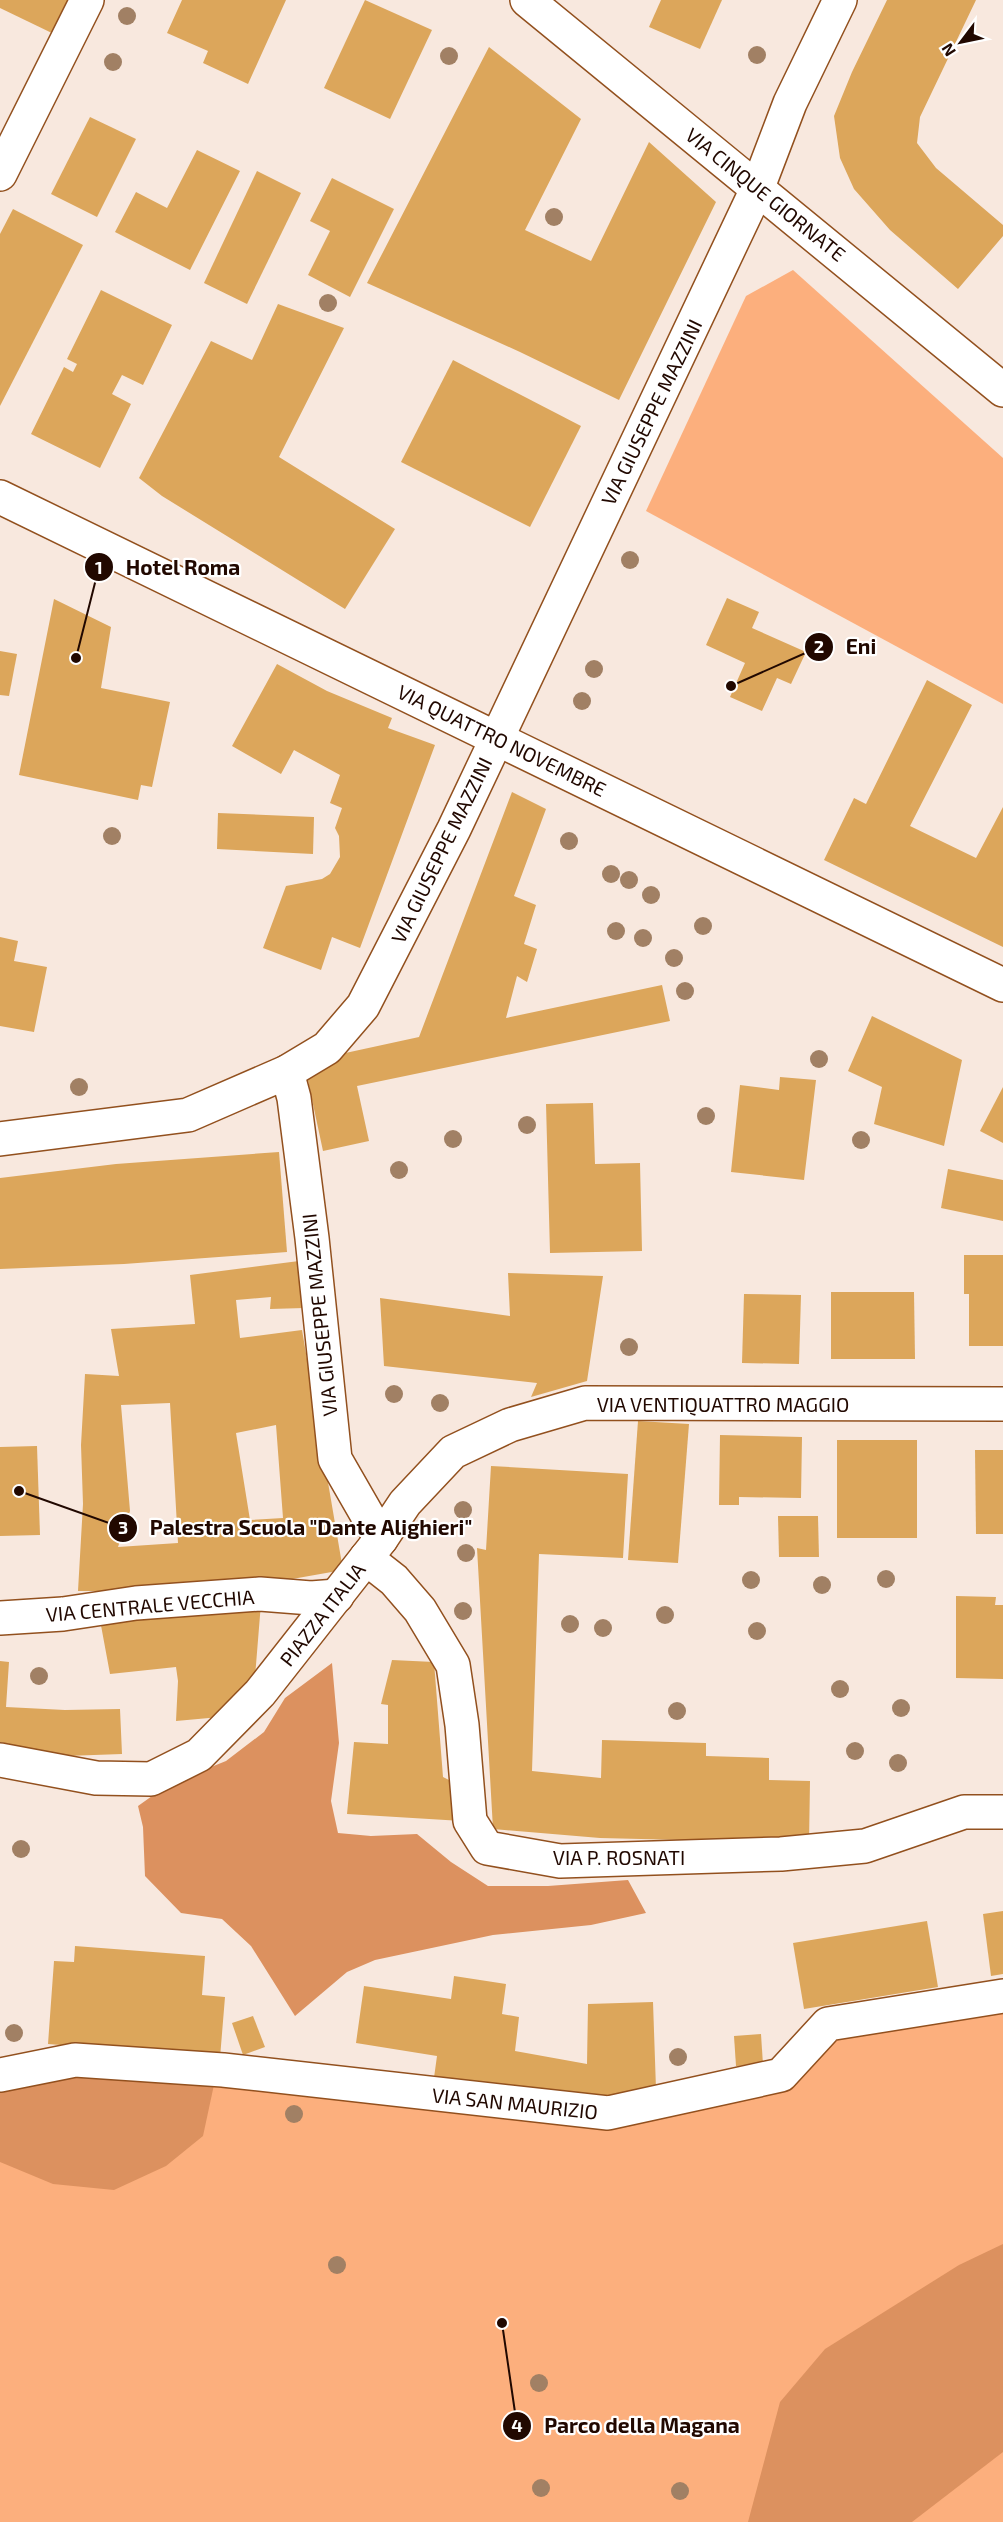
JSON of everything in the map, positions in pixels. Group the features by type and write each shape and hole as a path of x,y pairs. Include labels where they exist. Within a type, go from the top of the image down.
{"street":[{"path":"0,174 87,0"},
{"name":"VIA CINQUE GIORNATE","path":"527,0 1003,390"},
{"name":"VIA GIUSEPPE MAZZINI","path":"373,1549 335,1459 294,1098 287,1072 327,1048 363,1006 454,829 758,187 789,103 840,0"},
{"name":"VIA QUATTRO NOVEMBRE","path":"0,496 1003,985"},
{"path":"0,1139 188,1115 287,1072"},
{"name":"VIA VENTIQUATTRO MAGGIO","path":"453,1452 510,1425 585,1403 1003,1404"},
{"name":"PIAZZA ITALIA","path":"0,1761 96,1778 151,1779 199,1755 260,1693 373,1549 405,1503 453,1452"},
{"name":"VIA P. ROSNATI","path":"373,1549 394,1580 420,1610 453,1665 462,1725 470,1821 486,1848 560,1861 781,1854 865,1846 964,1812 1003,1812"},
{"name":"VIA CENTRALE VECCHIA","path":"0,1618 63,1614 136,1603 260,1594 311,1598 337,1596"},
{"name":"VIA SAN MAURIZIO","path":"0,2075 75,2060 223,2070 608,2113 782,2075 828,2024 1003,1996"}],"shaded area":[{"path":"793,270 1003,458 1003,704 646,511 746,296"},
{"path":"332,1663 339,1743 331,1801 338,1833 371,1836 417,1834 451,1862 488,1886 548,1886 628,1880 646,1913 591,1925 493,1935 375,1960 347,1972 295,2016 251,1946 222,1919 181,1913 145,1876 143,1827 138,1806 169,1784 226,1761 264,1732 285,1698"},
{"path":"1003,2009 1003,2522 0,2522 0,2084 77,2067 609,2124 833,2034"},
{"path":"77,2067 215,2080 203,2136 166,2166 114,2190 53,2184 0,2162 0,2084"},
{"path":"1003,2244 1003,2452 912,2522 748,2522 780,2402 825,2349 959,2265"}],"building":[{"path":"0,0 73,0 56,35 0,8"},
{"path":"182,0 286,0 248,84 203,63 208,51 167,33"},
{"path":"365,0 432,30 390,119 324,88"},
{"path":"661,0 722,0 700,49 649,27"},
{"path":"887,0 976,0 920,117 917,143 936,168 1003,225 1003,236 958,289 890,230 854,189 840,158 834,116 852,72"},
{"path":"489,47 581,119 525,230 591,261 649,142 716,202 619,400 520,352 367,283"},
{"path":"90,117 136,139 97,217 51,194"},
{"path":"197,150 240,171 190,270 115,232 136,192 167,208"},
{"path":"257,171 301,193 247,304 204,283"},
{"path":"332,178 394,209 350,297 308,275 330,231 310,221"},
{"path":"13,209 83,245 0,406 0,234"},
{"path":"101,290 172,325 143,385 122,375 112,394 131,404 100,468 31,434 64,367 73,372 77,364 67,359"},
{"path":"278,304 344,328 279,457 395,529 345,609 162,496 139,478 211,341 252,360"},
{"path":"453,360 581,426 530,527 401,462"},
{"path":"727,598 759,612 752,628 806,652 791,684 777,678 762,711 730,697 745,663 706,645"},
{"path":"54,599 111,627 101,688 170,702 152,787 141,785 138,800 19,775"},
{"path":"0,651 17,654 9,696 0,695"},
{"path":"277,664 327,691 392,718 388,728 435,745 360,948 332,937 321,970 263,948 286,886 322,879 330,874 340,857 339,836 335,828 342,808 330,803 340,775 294,750 281,774 232,746"},
{"path":"927,680 972,705 910,826 976,858 1003,807 1003,947 824,860 854,798 866,804"},
{"path":"512,792 546,809 514,896 536,905 524,944 537,949 527,982 517,976 506,1018 662,985 670,1021 357,1086 369,1141 323,1151 304,1062 419,1037"},
{"path":"218,813 314,817 313,854 217,849"},
{"path":"0,937 18,941 14,961 47,967 34,1032 0,1026"},
{"path":"872,1016 962,1060 944,1146 874,1124 882,1087 848,1071"},
{"path":"780,1077 816,1080 804,1180 731,1172 740,1085 779,1090"},
{"path":"1003,1087 1003,1143 980,1131"},
{"path":"593,1103 595,1164 640,1163 642,1251 550,1253 546,1104"},
{"path":"279,1152 287,1252 124,1264 0,1269 0,1178 116,1164"},
{"path":"948,1169 1003,1180 1003,1221 941,1208"},
{"path":"964,1255 1003,1255 1003,1346 969,1346 969,1294 964,1294"},
{"path":"299,1261 304,1308 270,1309 271,1297 236,1300 240,1338 302,1330 343,1570 224,1591 78,1591 83,1504 81,1445 85,1374 119,1376 111,1329 195,1324 190,1275","holes":["170,1403 178,1543 118,1547 130,1511 121,1405","276,1425 283,1518 250,1520 236,1433"]},
{"path":"508,1273 603,1276 587,1381 531,1397 537,1383 384,1366 380,1298 510,1316"},
{"path":"831,1292 914,1292 915,1359 831,1359"},
{"path":"744,1294 801,1295 799,1364 742,1363"},
{"path":"638,1421 689,1424 678,1563 628,1560"},
{"path":"720,1435 802,1437 801,1498 739,1497 739,1505 719,1505"},
{"path":"837,1440 917,1440 917,1538 837,1538"},
{"path":"37,1446 40,1535 0,1536 0,1447"},
{"path":"975,1450 1003,1450 1003,1534 976,1534"},
{"path":"491,1466 628,1474 623,1558 539,1554 532,1771 601,1778 602,1740 706,1743 706,1756 769,1758 769,1780 810,1781 809,1843 600,1838 493,1829 477,1548 486,1550"},
{"path":"778,1516 818,1516 819,1557 779,1557"},
{"path":"956,1596 996,1597 995,1605 1003,1605 1003,1679 956,1678"},
{"path":"261,1603 255,1677 220,1717 176,1721 178,1681 176,1667 110,1674 100,1620"},
{"path":"392,1660 434,1662 443,1777 455,1783 462,1821 347,1814 354,1742 388,1744 388,1705 381,1704"},
{"path":"0,1661 9,1662 6,1707 65,1710 120,1709 122,1754 66,1756 0,1742"},
{"path":"1003,1911 1003,1974 991,1976 983,1914"},
{"path":"927,1921 938,1987 804,2009 793,1943"},
{"path":"75,1946 205,1956 202,1995 225,1997 220,2058 48,2044 54,1961 74,1962"},
{"path":"454,1976 506,1984 502,2014 519,2017 515,2051 587,2064 588,2004 653,2002 656,2089 592,2103 433,2085 437,2056 356,2043 364,1986 451,1999"},
{"path":"253,2016 265,2047 243,2055 232,2023"},
{"path":"761,2034 763,2065 736,2066 734,2036"}],"place":[{"name":"Hotel Roma","path":"76,658"},
{"name":"Eni","path":"731,686"},
{"name":"Palestra Scuola \"Dante Alighieri\"","path":"19,1491"},
{"name":"Parco della Magana","path":"502,2323"}]}
